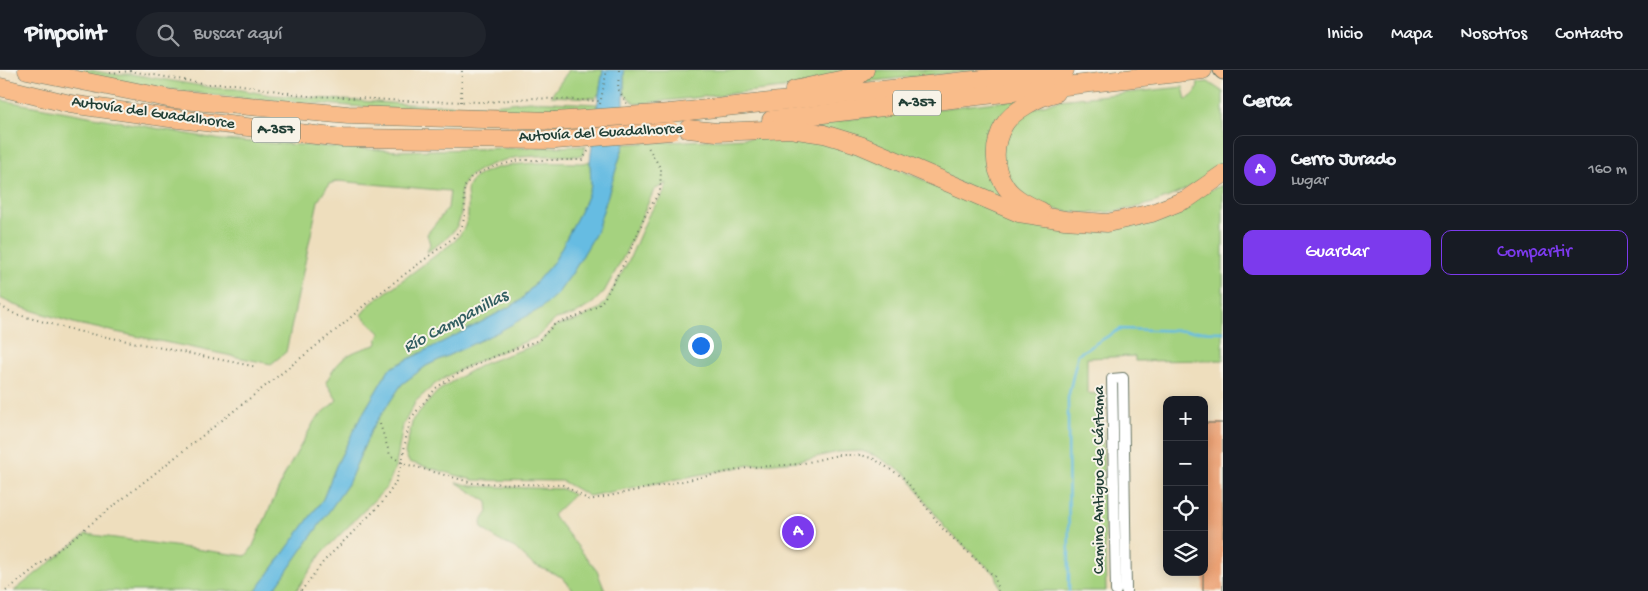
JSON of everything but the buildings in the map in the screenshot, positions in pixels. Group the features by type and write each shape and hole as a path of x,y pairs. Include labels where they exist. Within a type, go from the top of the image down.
{"highway":[{"name":"Autovía del Guadalhorce","path":"27,70 172,99 348,115 554,121 712,109 1065,70"},
{"path":"712,109 858,76 865,70"},
{"name":"Autovía del Guadalhorce","path":"0,87 70,104 342,138 555,140 671,131 1203,70"},
{"path":"1065,220 1025,204 1004,186 996,166 996,148 1004,124 1021,108 1048,94 1163,75"},
{"path":"688,129 718,132 790,129 824,134 860,145 1019,213 1065,220 1106,223 1152,213 1187,199 1223,174"}],"street":[{"name":"Camino Antiguo de Cártama","path":"1116,591 1112,379 1123,378 1126,591"}],"path":[{"path":"460,102 462,70"},
{"path":"598,110 607,70"},
{"path":"105,71 111,73 130,71 208,84 236,84 307,96 460,102 488,102 530,98 600,101"},
{"path":"6,591 340,327 368,302 453,238 462,226 465,214 464,188 471,177 493,167 520,160 582,160 589,150"},
{"path":"301,591 324,561 382,503 395,484 402,463 411,418 436,388 454,376 486,360 539,340 555,324 576,317 598,306 604,299 627,258 645,216 660,191"},
{"path":"0,306 16,314 77,331 257,367"},
{"path":"380,424 390,455 402,463 472,483 563,485 589,500 752,467 800,464 838,455 862,455 874,459 904,478 943,529 995,577 998,591"}],"green space":[{"path":"58,70 89,70 111,74 131,74 270,95 404,104 484,106 529,101 597,104 597,109 553,112 403,110 218,96 132,84"},
{"path":"569,70 603,70 599,94 594,98 551,96"},
{"path":"624,70 852,70 801,86 636,104 624,94"},
{"path":"877,70 985,70 861,82"},
{"path":"1208,82 1223,92 1223,162 1187,189 1165,199 1119,211 1095,213 1072,212 1038,206 1024,198 999,166 1004,132 1023,112 1059,100 1183,87 1186,100 1195,93 1198,83"},
{"path":"1023,99 990,137 987,154 989,171 996,189 1010,203 806,124"},
{"path":"0,100 221,140 399,151 586,146 582,156 514,158 497,162 471,175 461,189 461,210 458,224 450,235 427,252 430,244 427,234 448,208 450,191 338,181 329,184 318,201 286,352 271,364 77,324 14,305 0,298"},
{"path":"789,136 821,141 854,150 1017,220 1064,230 1106,231 1223,185 1223,360 1135,361 1135,356 1087,358 1087,393 1098,394 1102,403 1106,591 1001,591 996,575 945,528 906,474 876,456 862,451 838,452 798,461 750,465 589,496 562,481 473,480 409,462 405,453 413,419 437,392 485,363 538,344 555,326 578,320 599,309 607,300 629,260 648,216 663,194 667,183 654,190 625,254 604,292 593,303 576,314 556,319 537,337 453,373 435,384 416,401 403,425 396,465 387,487 322,553 296,591 273,591 348,484 372,428 402,384 426,366 500,331 558,293 596,233 624,144"},
{"path":"590,161 591,186 583,206 555,260 520,301 389,369 358,422 336,466 323,499 256,591 14,591 86,534 246,556 252,548 286,472 315,420 337,400 326,382 336,367 346,357 359,350 376,345 380,333 361,315 369,305 455,241 466,223 468,209 467,189 475,178 487,171 520,164 584,163"},
{"path":"456,482 472,486 562,489 574,495 553,515 597,571 605,591 574,591 562,577 532,564 515,548 498,540 482,528 481,522 488,512 487,502"}],"water":[{"path":"603,70 624,70 624,144 596,233 573,272 558,293 540,309 500,331 426,366 402,384 372,428 348,484 273,591 256,591 323,499 336,466 358,422 389,369 520,301 555,260 583,206 591,186 590,161"}],"waterway":[{"path":"1069,591 1068,398 1078,354 1120,329 1223,332"}],"place":[{"name":"Cerro Jurado","path":"798,532"}],"water label":[{"name":"Río Campanillas","path":"456,322"}]}
